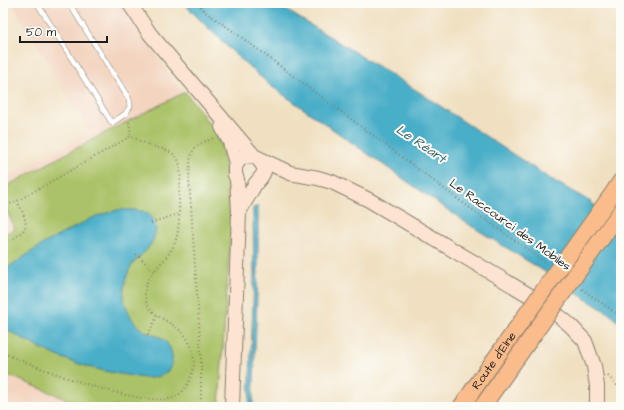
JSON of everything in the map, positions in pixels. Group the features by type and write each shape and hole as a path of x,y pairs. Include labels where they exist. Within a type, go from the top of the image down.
{"highway":[{"name":"Route d'Elne","path":"461,407 621,181"},
{"path":"487,407 538,328 621,210"},
{"name":"Route d'Elne","path":"482,407 538,328"}],"main road":[{"path":"129,3 150,34 261,162 264,171 239,212"},
{"path":"208,102 230,142 236,163 235,171 237,179 239,212 232,407"},
{"path":"236,163 244,157 256,158 290,173 332,182 369,200 544,304 570,325 585,341 594,366 597,386 597,407"},
{"path":"237,179 244,184 252,185 290,173"}],"lane":[{"path":"37,3 112,123 125,114 130,108 128,99 69,3"}],"path":[{"name":"Le Raccourci des Mobiles","path":"198,3 204,11 552,267"},
{"path":"125,114 129,121 131,136"},
{"path":"3,207 17,201 131,136"},
{"path":"131,136 146,144 169,151 177,158 180,169 177,235 172,249 154,271 146,284 144,295 152,312 178,327 186,335 194,354 194,368 190,381 181,392 174,398 165,401 148,402"},
{"path":"201,407 201,353 189,178 190,156 193,149 206,140 219,136 223,145 230,142"},
{"path":"3,244 20,235 24,229 26,217 17,201"},
{"path":"151,223 178,214"},
{"path":"136,254 154,271"},
{"name":"Le Raccourci des Mobiles","path":"577,285 621,317"},
{"path":"148,335 157,316"},
{"path":"3,353 74,383 142,401"}],"shaded area":[{"path":"12,3 119,3 223,150 217,407 3,407 3,179 90,132"}],"green space":[{"path":"185,92 214,131 221,144 229,190 231,227 219,407 86,407 3,373 3,235 15,229 5,207 3,207 3,188 97,137"}],"water":[{"name":"Le Réart","path":"183,3 275,3 416,90 549,178 591,202 621,230 621,325 610,314 465,222 271,86 236,55"},
{"path":"258,206 258,269 253,407 249,407 254,278 253,208"},
{"path":"117,210 134,210 144,212 153,219 156,227 151,244 132,265 128,272 124,286 124,299 128,311 137,325 145,332 158,336 164,340 170,348 172,353 172,363 168,371 160,376 145,378 93,368 62,358 32,344 3,327 3,271 43,244 94,217"}]}
